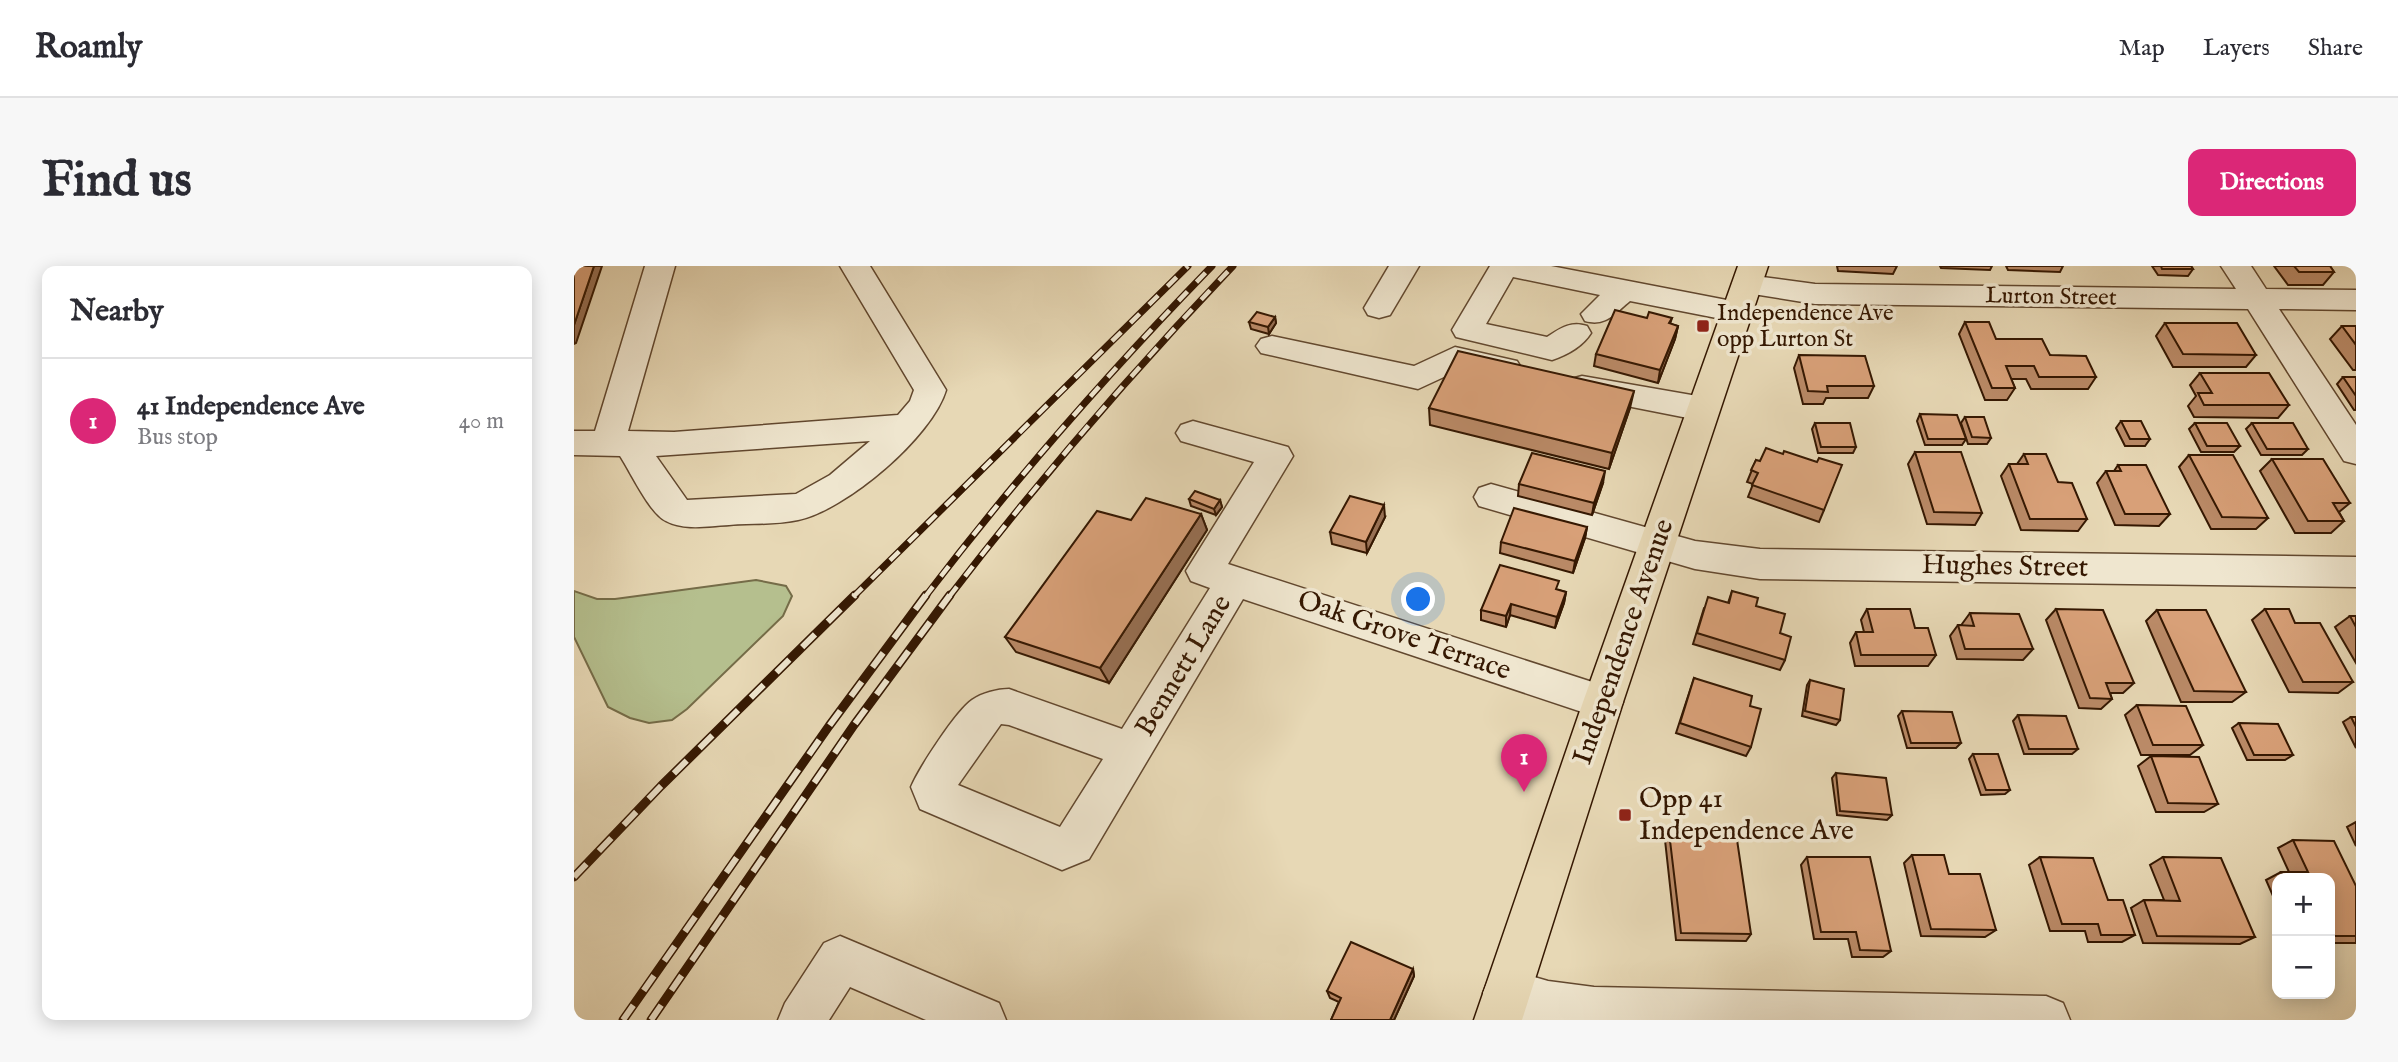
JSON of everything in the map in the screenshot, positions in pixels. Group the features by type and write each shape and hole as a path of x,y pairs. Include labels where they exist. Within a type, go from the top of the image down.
{"main road":[{"name":"Independence Avenue","path":"1503,1007 1603,702 1746,287"}],"street":[{"path":"619,445 660,266"},
{"path":"619,445 676,511 689,514 770,509 814,503 831,492 907,426 925,406 930,390 855,266"},
{"path":"1379,307 1404,266"},
{"name":"Lurton Street","path":"1624,290 1586,324 1552,349 1467,330 1505,266 1624,290 1746,287 1815,294 2356,300"},
{"path":"2236,266 2356,452"},
{"path":"1272,346 1418,378 1455,358 1609,393 1703,409"},
{"path":"574,443 619,445 907,426"},
{"name":"Bennett Lane","path":"1132,751 1220,576 1276,456 1193,433"},
{"name":"Hughes Street","path":"1491,497 1716,559 1760,564 2356,572"},
{"name":"Oak Grove Terrace","path":"1220,576 1603,702"},
{"path":"802,1020 840,959 982,1020"},
{"path":"1503,1007 1548,1005 1594,1011 2046,1020"}],"green space":[{"path":"756,580 786,586 792,596 783,616 687,709 672,720 649,723 630,718 608,707 574,637 574,591 597,599 615,599"}],"building":[{"path":"574,266 594,266 574,325"},
{"path":"2161,266 2191,266 2193,269 2162,269"},
{"path":"2294,266 2330,266 2334,272 2299,272"},
{"path":"1615,310 1647,318 1649,312 1672,318 1669,323 1678,326 1660,370 1596,354"},
{"path":"1257,312 1275,317 1268,327 1249,322"},
{"path":"1965,322 1989,322 1996,339 2042,339 2050,355 2086,356 2096,377 2039,377 2034,366 2006,366 2015,388 1992,388"},
{"path":"2165,323 2237,323 2256,355 2183,354"},
{"path":"2342,326 2356,326 2356,345"},
{"path":"1458,351 1634,391 1612,453 1429,408"},
{"path":"1799,355 1865,356 1874,386 1827,386 1828,392 1808,391"},
{"path":"2200,373 2269,373 2289,405 2204,405 2198,393 2212,393"},
{"path":"2343,377 2356,377 2356,396"},
{"path":"1920,414 1957,415 1966,439 1928,439"},
{"path":"1965,417 1984,417 1991,438 1972,437"},
{"path":"2121,421 2141,421 2150,439 2130,439"},
{"path":"1815,423 1850,423 1856,447 1821,447"},
{"path":"2195,423 2227,423 2240,446 2207,446"},
{"path":"2252,423 2293,423 2308,449 2267,449"},
{"path":"1766,448 1817,462 1819,458 1842,465 1824,510 1752,485 1758,473 1751,470 1756,460 1760,461"},
{"path":"1915,452 1961,452 1982,513 1934,512"},
{"path":"1532,453 1605,471 1594,503 1519,484"},
{"path":"2024,454 2046,454 2058,482 2072,483 2087,519 2030,519 2009,464 2028,464"},
{"path":"2189,455 2233,455 2268,518 2222,517"},
{"path":"2272,459 2323,459 2350,503 2333,503 2344,521 2308,521"},
{"path":"2118,465 2146,465 2170,514 2125,514 2106,471 2121,471"},
{"path":"1195,491 1220,500 1214,509 1189,499"},
{"path":"1350,496 1384,505 1366,542 1330,532"},
{"path":"1146,498 1201,514 1100,668 1005,637 1097,511 1131,520"},
{"path":"1514,508 1587,527 1575,561 1501,542"},
{"path":"1500,565 1559,581 1556,589 1566,592 1557,617 1511,604 1506,616 1481,610"},
{"path":"1732,591 1758,598 1756,606 1785,614 1780,633 1791,637 1785,660 1697,633 1708,597 1729,603"},
{"path":"1867,609 1910,609 1915,628 1928,628 1936,655 1861,655 1856,632 1873,632"},
{"path":"2056,609 2103,610 2134,683 2106,683 2112,699 2090,698"},
{"path":"2265,609 2289,609 2295,623 2320,623 2353,682 2303,682"},
{"path":"2157,610 2206,610 2246,692 2194,691"},
{"path":"1970,613 2019,614 2033,649 1965,649 1958,625 1974,626"},
{"path":"2350,616 2356,616 2356,627"},
{"path":"1694,678 1752,696 1750,706 1761,709 1751,747 1680,723"},
{"path":"1810,680 1844,689 1840,720 1805,711"},
{"path":"2137,705 2186,706 2203,745 2153,745"},
{"path":"1902,711 1952,712 1961,743 1911,743"},
{"path":"2018,715 2066,716 2078,749 2029,749"},
{"path":"2239,723 2278,724 2293,755 2254,755"},
{"path":"1973,754 1998,754 2010,790 1986,790"},
{"path":"2151,756 2199,757 2218,804 2168,803"},
{"path":"1836,773 1886,778 1892,815 1840,811"},
{"path":"1669,832 1736,833 1751,934 1681,933"},
{"path":"2293,840 2334,841 2356,886 2356,936 2335,936 2335,873 2281,872 2308,872"},
{"path":"1912,855 1944,855 1949,874 1980,874 1996,930 1931,929"},
{"path":"1807,857 1870,857 1891,951 1860,950 1856,932 1821,932"},
{"path":"2040,857 2093,858 2108,900 2123,900 2135,935 2101,935 2098,924 2062,924"},
{"path":"2163,857 2221,858 2255,937 2157,936 2144,900 2180,901"},
{"path":"1351,942 1413,969 1390,1020 1331,1020 1341,998 1327,991"}],"railway":[{"path":"853,597 1188,266"},
{"path":"925,597 1064,427 1212,266"},
{"path":"949,597 1086,428 1233,266"},
{"path":"574,877 661,786 855,595"},
{"path":"623,1020 829,726 926,595"},
{"path":"651,1020 854,725 950,595"}],"place":[{"name":"Independence Ave opp Lurton St","path":"1703,326"},
{"name":"41 Independence Ave","path":"1524,792"},
{"name":"Opp 41 Independence Ave","path":"1625,815"}]}
